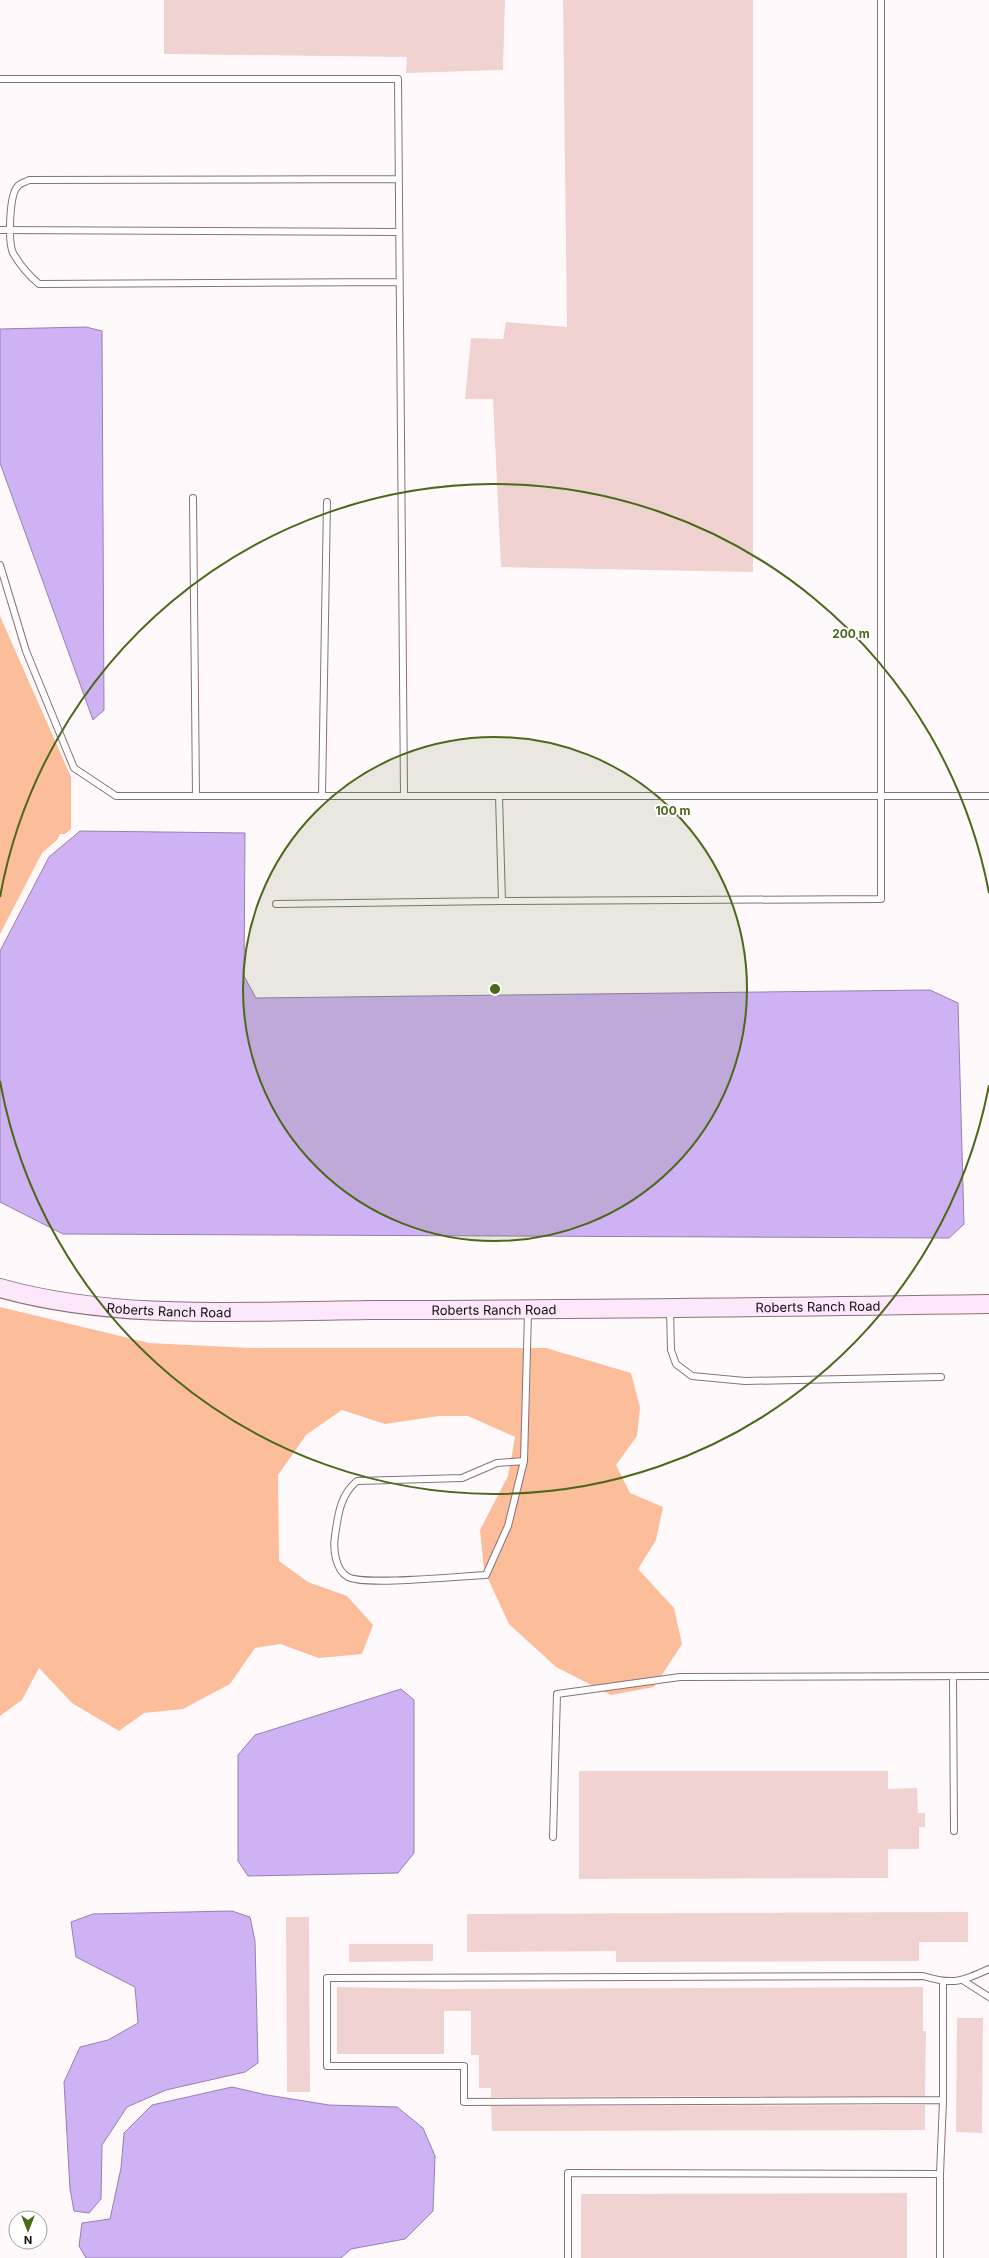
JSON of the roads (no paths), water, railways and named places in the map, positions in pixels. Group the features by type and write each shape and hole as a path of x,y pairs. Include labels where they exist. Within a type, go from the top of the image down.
{"street":[{"name":"Roberts Ranch Road","path":"0,1288 36,1298 154,1311 670,1309 989,1304"}],"lane":[{"path":"276,904 881,899 881,0"},
{"path":"0,79 398,79 404,796"},
{"path":"399,179 29,180 18,185 12,196 11,230 12,251 28,275 39,284 399,282"},
{"path":"0,230 399,232"},
{"path":"193,498 196,796"},
{"path":"322,796 327,502"},
{"path":"0,565 26,651 74,768 116,796 989,796"},
{"path":"499,796 502,901"},
{"path":"670,1309 671,1350 676,1364 692,1376 745,1381 941,1377"},
{"path":"524,1460 497,1463 462,1478 357,1481 347,1490 338,1512 334,1544 338,1565 348,1577 369,1582 486,1575 508,1526 524,1460 528,1310"},
{"path":"953,1676 954,1831"},
{"path":"553,1837 557,1694 680,1677 989,1676"},
{"path":"943,2100 464,2102 464,2066 327,2066 327,1978 923,1976 943,1982 964,1981 989,1969"},
{"path":"964,1981 989,1997"},
{"path":"940,2258 940,2174 943,2100 943,1982"},
{"path":"568,2258 568,2173 940,2174"}]}
